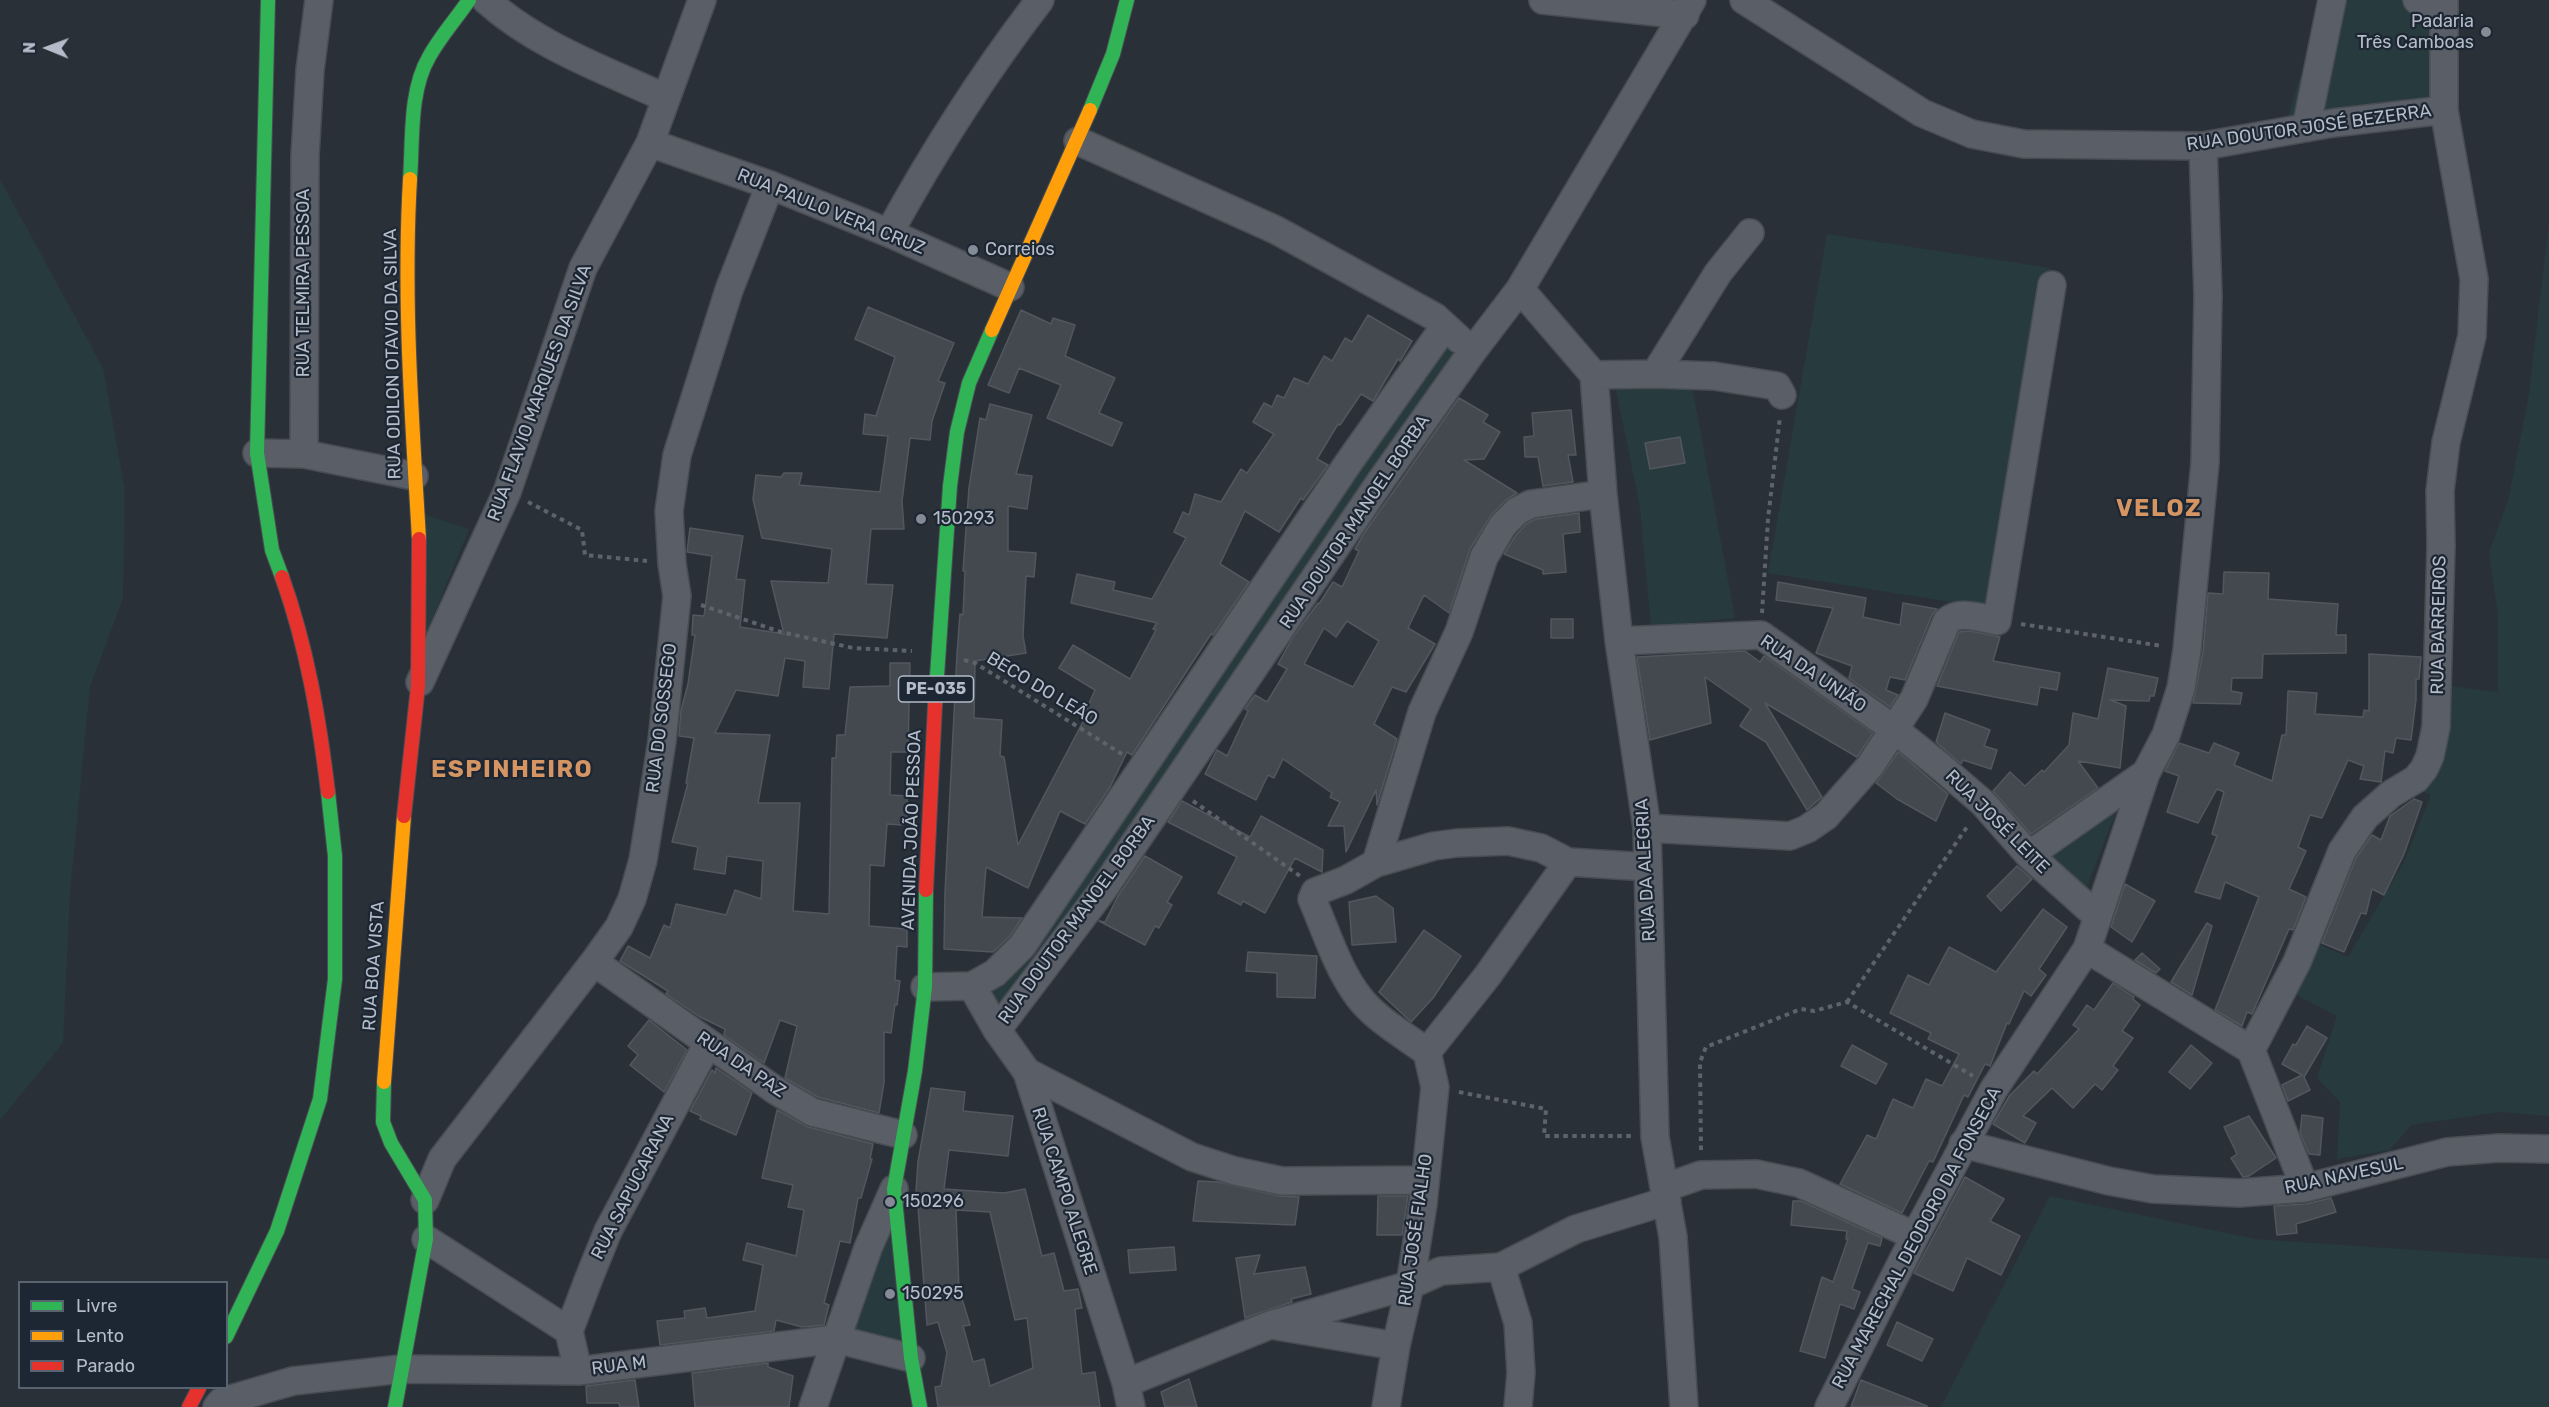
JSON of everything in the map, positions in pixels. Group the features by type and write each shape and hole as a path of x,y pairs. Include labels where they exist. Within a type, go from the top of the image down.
{"street":[{"path":"228,1333 277,1231 320,1099 335,979 335,856 319,717 298,622 272,550 262,502 257,453 268,0"},
{"name":"RUA TELMIRA PESSOA","path":"304,454 305,156 310,70 319,0"},
{"name":"RUA ODILON OTAVIO DA SILVA","path":"418,686 418,542 407,320 406,250 415,105 429,58 470,0"},
{"path":"486,0 505,17 548,43 666,99"},
{"name":"RUA FLAVIO MARQUES DA SILVA","path":"418,686 507,492 583,268 650,142 702,0"},
{"path":"889,233 929,160 1000,52 1040,0"},
{"name":"AVENIDA JOÃO PESSOA","path":"894,1189 915,1071 925,987 926,892 938,653 950,486 957,432 969,383 1078,141 1113,54 1127,0"},
{"path":"1543,0 1689,8"},
{"name":"RUA DOUTOR JOSÉ BEZERRA","path":"1744,0 1922,113 1972,134 2024,144 2203,146 2306,128 2444,110"},
{"path":"2306,128 2332,0"},
{"path":"2417,0 2444,3"},
{"name":"RUA BARREIROS","path":"2251,1050 2297,962 2342,851 2365,817 2391,794 2416,778 2424,769 2430,756 2436,727 2441,545 2440,491 2446,442 2472,336 2474,279 2444,110 2444,3"},
{"name":"RUA DOUTOR MANOEL BORBA","path":"997,1030 1102,891 1380,482 1472,352 1520,289 1689,8"},
{"path":"1078,141 1276,230 1435,317 1472,352"},
{"name":"RUA PAULO VERA CRUZ","path":"650,142 770,185 889,233 1010,288"},
{"name":"RUA MARECHAL DEODORO DA FONSECA","path":"1829,1407 1963,1144 1994,1089 2087,949 2146,773 2166,735 2181,688 2187,650 2205,463 2208,296 2203,146"},
{"name":"RUA DO SOSSEGO","path":"425,1200 442,1159 594,962 619,927 632,899 643,860 662,741 676,596 669,511 677,455 729,290 770,185"},
{"path":"1654,374 1718,273 1750,233"},
{"path":"1647,828 1790,836 1808,829 1827,816 1870,766 1895,730 1914,699 1947,621 1953,616 1961,615 1997,621 2052,285"},
{"path":"1520,289 1594,375 1714,376 1777,386 1782,395"},
{"name":"RUA DOUTOR MANOEL BORBA","path":"972,986 995,973 1022,946 1349,462 1445,326"},
{"name":"RUA DA ALEGRIA","path":"1594,375 1603,494 1619,641 1647,828 1655,1137 1673,1237 1684,1407"},
{"path":"257,453 304,454 414,476"},
{"path":"1349,462 1380,482"},
{"path":"1376,863 1422,712 1458,632 1484,557 1503,525 1517,512 1531,504 1603,494"},
{"path":"1270,578 1306,594"},
{"name":"RUA DA UNIÃO","path":"1619,641 1761,634 1895,730"},
{"name":"RUA BOA VISTA","path":"395,1407 426,1239 425,1200 391,1143 383,1122 382,1105 400,851 418,686"},
{"path":"1194,692 1226,710"},
{"name":"RUA JOSÉ LEITE","path":"1895,730 1983,803 2029,855 2097,916"},
{"path":"2029,855 2146,773"},
{"path":"1568,862 1488,975 1427,1052 1373,1012 1359,997 1347,978 1312,899 1318,891 1346,880 1376,863 1434,846 1508,841 1541,848 1568,862 1648,867"},
{"path":"2087,949 2251,1050 2305,1188"},
{"name":"RUA DA PAZ","path":"594,962 708,1043 812,1112 903,1135"},
{"path":"925,987 972,986"},
{"name":"RUA CAMPO ALEGRE","path":"972,986 997,1030 1027,1072 1129,1395"},
{"name":"RUA SAPUCARANA","path":"569,1331 608,1231 708,1043"},
{"name":"RUA JOSÉ FIALHO","path":"1386,1407 1423,1204 1435,1087 1427,1052"},
{"path":"1027,1072 1192,1157 1235,1171 1282,1180 1424,1180"},
{"name":"RUA NAVESUL","path":"1963,1144 2109,1181 2153,1189 2239,1193 2305,1188 2447,1152 2499,1148 2549,1149"},
{"path":"1129,1395 1270,1325 1410,1285 1441,1271 1501,1267 1576,1229 1666,1195 1701,1175 1756,1174 1799,1183 1915,1236"},
{"path":"813,1407 868,1248 894,1189"},
{"name":"PE-035","path":"894,1189 911,1358 919,1400"},
{"path":"426,1239 569,1331 578,1371"},
{"path":"1501,1267 1518,1323 1521,1373 1518,1407"},
{"path":"1270,1325 1396,1346"},
{"path":"836,1339 911,1358"},
{"name":"RUA M","path":"211,1401 293,1381 401,1369 578,1371 836,1339"},
{"path":"189,1407 211,1401"}],"path":[{"path":"1761,634 1768,519 1782,395"},
{"path":"507,492 582,530 585,555 672,564"},
{"name":"BECO DO LEÃO","path":"676,596 781,632 853,648 938,653 975,663 1143,767"},
{"path":"1997,621 2187,650"},
{"path":"1173,787 1318,891"},
{"path":"1701,1175 1700,1062 1706,1047 1800,1009 1814,1011 1847,1002 1983,803"},
{"path":"1847,1002 1994,1089"},
{"path":"1435,1087 1546,1109 1544,1136 1655,1137"}],"green space":[{"path":"2323,0 2451,0 2454,111 2284,130"},
{"path":"0,179 103,368 125,491 123,598 90,687 70,892 63,1043 0,1120"},
{"path":"2549,221 2549,1116 2500,1112 2411,1125 2390,1150 2337,1159 2340,1102 2317,1078 2337,1016 2287,990 2307,939 2348,957 2404,862 2431,795 2411,787 2440,685 2498,692 2498,615 2489,552 2508,501 2529,394"},
{"path":"1827,234 2050,268 1996,609 1768,573"},
{"path":"1435,319 1471,336 995,1024 977,983 1006,959"},
{"path":"1691,381 1735,618 1651,627 1640,508 1616,389"},
{"path":"414,511 469,529 412,669"},
{"path":"2126,787 2085,891 2046,854"},
{"path":"2050,1196 2255,1239 2549,1259 2549,1407 1941,1407"},
{"path":"888,1210 907,1353 848,1327"}],"building":[{"path":"868,307 954,343 938,381 945,383 932,421 930,440 910,438 902,501 904,529 871,529 866,584 893,585 887,638 834,634 829,689 803,687 805,661 785,658 778,696 736,690 715,733 770,735 758,803 800,803 793,911 829,914 832,758 836,758 837,735 845,735 850,687 890,686 890,663 910,663 908,752 891,752 890,795 907,796 907,820 904,820 903,825 887,824 884,866 870,865 869,926 907,929 907,947 897,946 895,980 900,981 891,1033 884,1032 884,1083 879,1113 818,1097 785,1078 797,1026 780,1020 764,1063 724,1035 725,1029 700,1017 666,994 668,991 620,961 628,946 650,958 664,925 670,928 676,904 726,915 735,890 761,899 763,861 727,856 725,874 694,869 698,847 672,842 688,783 686,783 694,738 679,736 681,710 688,684 695,635 692,635 693,615 704,616 712,556 687,552 690,528 743,536 736,579 745,580 740,627 784,634 771,581 828,583 832,549 762,538 753,499 756,475 781,477 784,473 802,473 799,485 880,492 888,436 863,434 865,414 876,416 895,357 855,339"},
{"path":"1021,310 1051,324 1053,318 1075,325 1065,356 1115,378 1099,413 1122,423 1112,446 1047,418 1061,385 1019,368 1009,393 988,385"},
{"path":"1368,315 1412,341 1400,361 1398,359 1373,401 1361,394 1340,425 1338,424 1317,459 1328,465 1303,500 1301,498 1279,532 1245,511 1220,564 1249,582 1213,635 1211,634 1132,755 1127,752 1110,787 1085,824 1060,811 1028,888 986,867 982,917 1022,918 1010,936 993,952 944,949 957,654 960,614 963,615 965,571 963,571 969,488 980,418 986,420 990,404 1032,415 1016,474 1032,476 1027,509 1008,506 1008,551 1036,553 1034,577 1026,576 1023,636 1026,653 975,661 974,718 1002,720 1000,756 1004,757 1018,845 1086,716 1084,715 1095,690 1059,668 1073,645 1130,679 1156,630 1153,629 1157,623 1071,603 1077,574 1115,582 1113,590 1152,599 1186,538 1174,532 1183,512 1189,515 1195,494 1221,502 1241,469 1247,473 1274,434 1253,422 1264,403 1272,407 1277,395 1284,398 1294,378 1308,384 1324,356 1332,361 1345,338 1352,342"},
{"path":"1459,398 1488,415 1483,422 1500,432 1484,459 1464,460 1517,493 1492,514 1470,549 1449,613 1424,595 1408,628 1435,644 1406,692 1392,687 1374,724 1397,739 1377,805 1376,790 1346,852 1344,826 1328,826 1340,802 1330,797 1332,793 1283,759 1274,778 1268,775 1256,800 1205,774 1217,750 1227,756 1248,711 1245,709 1255,695 1267,702 1287,669 1278,664 1293,637 1333,582 1342,587 1359,551 1355,549","holes":["1347,621 1379,641 1353,687 1304,664 1324,628 1336,637"]},
{"path":"1571,410 1576,455 1568,455 1573,482 1543,486 1538,457 1525,457 1524,437 1534,436 1532,413"},
{"path":"1680,437 1685,463 1650,469 1645,443"},
{"path":"1579,513 1580,532 1563,534 1566,572 1543,574 1543,570 1504,554 1526,524 1536,519"},
{"path":"2224,572 2269,573 2268,599 2338,604 2336,635 2346,635 2346,653 2263,654 2262,678 2232,678 2231,691 2242,693 2240,704 2193,703 2203,652 2208,593 2223,594"},
{"path":"1778,582 1866,598 1863,617 1900,625 1903,603 1937,609 1932,615 1905,680 1890,677 1886,690 1898,695 1890,707 1849,678 1852,666 1816,653 1833,608 1776,600"},
{"path":"1551,619 1573,619 1573,638 1551,638"},
{"path":"1970,631 2000,637 1993,661 2060,673 2057,690 2040,687 2037,705 1937,686 1959,632"},
{"path":"1745,651 1760,662 1764,656 1873,733 1857,757 1765,703 1822,797 1807,810 1766,742 1740,726 1751,709 1705,677 1711,723 1650,740 1637,657"},
{"path":"2369,654 2421,657 2419,679 2416,679 2411,740 2396,738 2393,753 2385,751 2381,782 2360,779 2364,766 2348,760 2322,818 2310,815 2298,847 2306,851 2289,889 2306,897 2293,930 2289,929 2252,1014 2247,1012 2242,1026 2215,1010 2259,897 2225,882 2220,899 2195,892 2217,836 2212,834 2224,792 2217,789 2198,823 2167,812 2179,776 2165,771 2179,743 2209,753 2214,743 2239,753 2234,765 2272,781 2282,735 2286,735 2288,691 2317,693 2315,714 2363,717 2364,710 2369,711"},
{"path":"2108,668 2158,678 2154,696 2150,696 2149,701 2110,700 2126,706 2120,768 2078,761 2098,788 2031,834 1993,791 2010,772 2025,786 2042,770 2044,772 2069,745 2073,713 2098,719"},
{"path":"1945,713 1990,730 1984,746 1997,750 1991,769 1963,760 1961,764 1936,742"},
{"path":"1898,752 1948,794 1936,821 1897,799 1876,783"},
{"path":"2414,799 2422,802 2404,854 2384,895 2372,889 2366,914 2361,913 2344,952 2322,943 2356,858 2372,835 2381,840 2390,816"},
{"path":"1182,801 1250,837 1261,816 1323,850 1322,872 1295,858 1265,913 1243,901 1241,905 1218,893 1237,857 1168,822"},
{"path":"1145,856 1182,877 1167,902 1172,905 1159,928 1155,926 1145,945 1099,921 1105,922 1118,896"},
{"path":"2017,866 2032,879 2001,911 1987,896"},
{"path":"2125,884 2155,901 2132,942 2111,927"},
{"path":"1376,896 1393,908 1396,942 1352,945 1349,902"},
{"path":"2043,909 2067,927 2039,969 2046,975 2031,996 2024,991 2009,1024 2007,1023 1990,1066 1985,1064 1968,1097 1964,1095 1933,1162 1929,1161 1902,1213 1840,1184 1867,1135 1876,1139 1893,1099 1913,1108 1926,1079 1942,1086 1959,1054 1928,1039 1931,1033 1890,1013 1908,975 1929,985 1949,947 1996,972"},
{"path":"2207,923 2212,926 2192,995 2171,982"},
{"path":"1424,930 1461,956 1433,998 1411,1022 1379,992"},
{"path":"1248,952 1317,956 1315,998 1277,997 1277,973 1246,971"},
{"path":"2142,953 2160,969 2156,973 2135,960"},
{"path":"2113,983 2134,997 2133,999 2140,1005 2122,1031 2133,1038 2113,1066 2118,1070 2102,1090 2095,1084 2073,1108 2052,1088 2023,1116 2036,1123 2025,1143 1993,1124 2010,1095 2034,1071 2037,1074 2079,1029 2073,1025 2087,1005 2094,1010"},
{"path":"649,1020 687,1050 664,1092 630,1065 638,1055 628,1046"},
{"path":"2307,1026 2327,1038 2304,1077 2310,1090 2288,1101 2282,1085 2302,1075 2282,1064 2293,1044 2296,1045"},
{"path":"1852,1045 1887,1064 1876,1084 1841,1066"},
{"path":"2191,1045 2212,1063 2190,1089 2169,1072"},
{"path":"716,1068 752,1093 736,1135 700,1119 701,1116 690,1111 712,1070 715,1073"},
{"path":"931,1088 965,1092 963,1111 1013,1116 1008,1156 949,1150 944,1189 1004,1193 1025,1189 1042,1256 1054,1253 1064,1291 1078,1289 1082,1308 1075,1309 1082,1374 1095,1372 1100,1407 938,1407 935,1387 941,1386 947,1353 938,1322 927,1325 918,1207 915,1206 918,1162","holes":["956,1210 990,1212 1015,1320 1027,1318 1033,1368 990,1386 984,1359 973,1362 963,1326 970,1325 959,1289"]},
{"path":"777,1110 808,1127 873,1144 870,1159 872,1159 861,1198 858,1198 850,1243 840,1241 824,1303 829,1305 824,1325 802,1327 776,1320 774,1331 660,1345 657,1321 685,1318 684,1311 705,1308 707,1318 755,1311 763,1265 743,1260 747,1243 796,1256 804,1210 788,1207 793,1185 762,1178"},
{"path":"2302,1115 2323,1118 2320,1155 2309,1154 2300,1133"},
{"path":"2249,1116 2276,1158 2249,1176 2243,1177 2231,1158 2237,1154 2224,1127"},
{"path":"1965,1177 2004,1199 1990,1221 2020,1236 2001,1275 1967,1258 1953,1291 1914,1273"},
{"path":"1198,1181 1219,1182 1279,1196 1299,1197 1295,1225 1193,1221"},
{"path":"1378,1196 1408,1196 1402,1235 1377,1235"},
{"path":"2331,1198 2336,1212 2296,1224 2297,1233 2277,1235 2274,1206 2306,1204"},
{"path":"1793,1201 1801,1201 1882,1238 1880,1246 1868,1243 1852,1289 1860,1292 1854,1309 1840,1304 1825,1358 1800,1351 1822,1277 1833,1282 1848,1239 1846,1239 1847,1231 1791,1225"},
{"path":"1174,1247 1176,1270 1130,1273 1128,1250"},
{"path":"1260,1255 1254,1274 1305,1267 1311,1294 1291,1299 1292,1302 1245,1318 1236,1258"},
{"path":"1897,1322 1933,1339 1922,1361 1887,1345"},
{"path":"768,1363 768,1367 793,1376 789,1407 695,1407 692,1373"},
{"path":"1189,1379 1197,1407 1165,1407 1161,1392"},
{"path":"635,1380 639,1407 620,1407 619,1403 587,1403 586,1386"},
{"path":"1861,1380 1927,1406 1927,1407 1851,1407"}],"traffic: fast":[{"path":"268,0 257,453 272,550 282,577"},
{"path":"410,179 413,116 418,85 429,57 469,0"},
{"path":"1090,110 1113,54 1127,0"},
{"path":"935,705 950,486 957,432 969,383 992,330"},
{"path":"228,1333 277,1231 320,1099 335,979 335,856 328,792"},
{"path":"920,1407 911,1358 894,1189 915,1071 925,987 926,890"},
{"path":"384,1082 383,1122 391,1143 425,1200 426,1239 395,1407"}],"traffic: slow":[{"path":"992,330 1090,110"},
{"path":"410,179 408,314 419,539"},
{"path":"384,1082 404,816"}],"traffic: jam":[{"path":"404,816 418,686 419,539"},
{"path":"282,577 291,603 311,683 328,792"},
{"path":"926,890 935,705"},
{"path":"189,1407 198,1389"}],"place":[{"name":"Padaria Três Camboas","path":"2486,32"},
{"name":"Correios","path":"973,250"},
{"name":"150293","path":"921,519"},
{"name":"150296","path":"890,1202"},
{"name":"150295","path":"890,1294"}],"district":[{"name":"VELOZ","path":"2159,509"},
{"name":"ESPINHEIRO","path":"512,770"}]}
